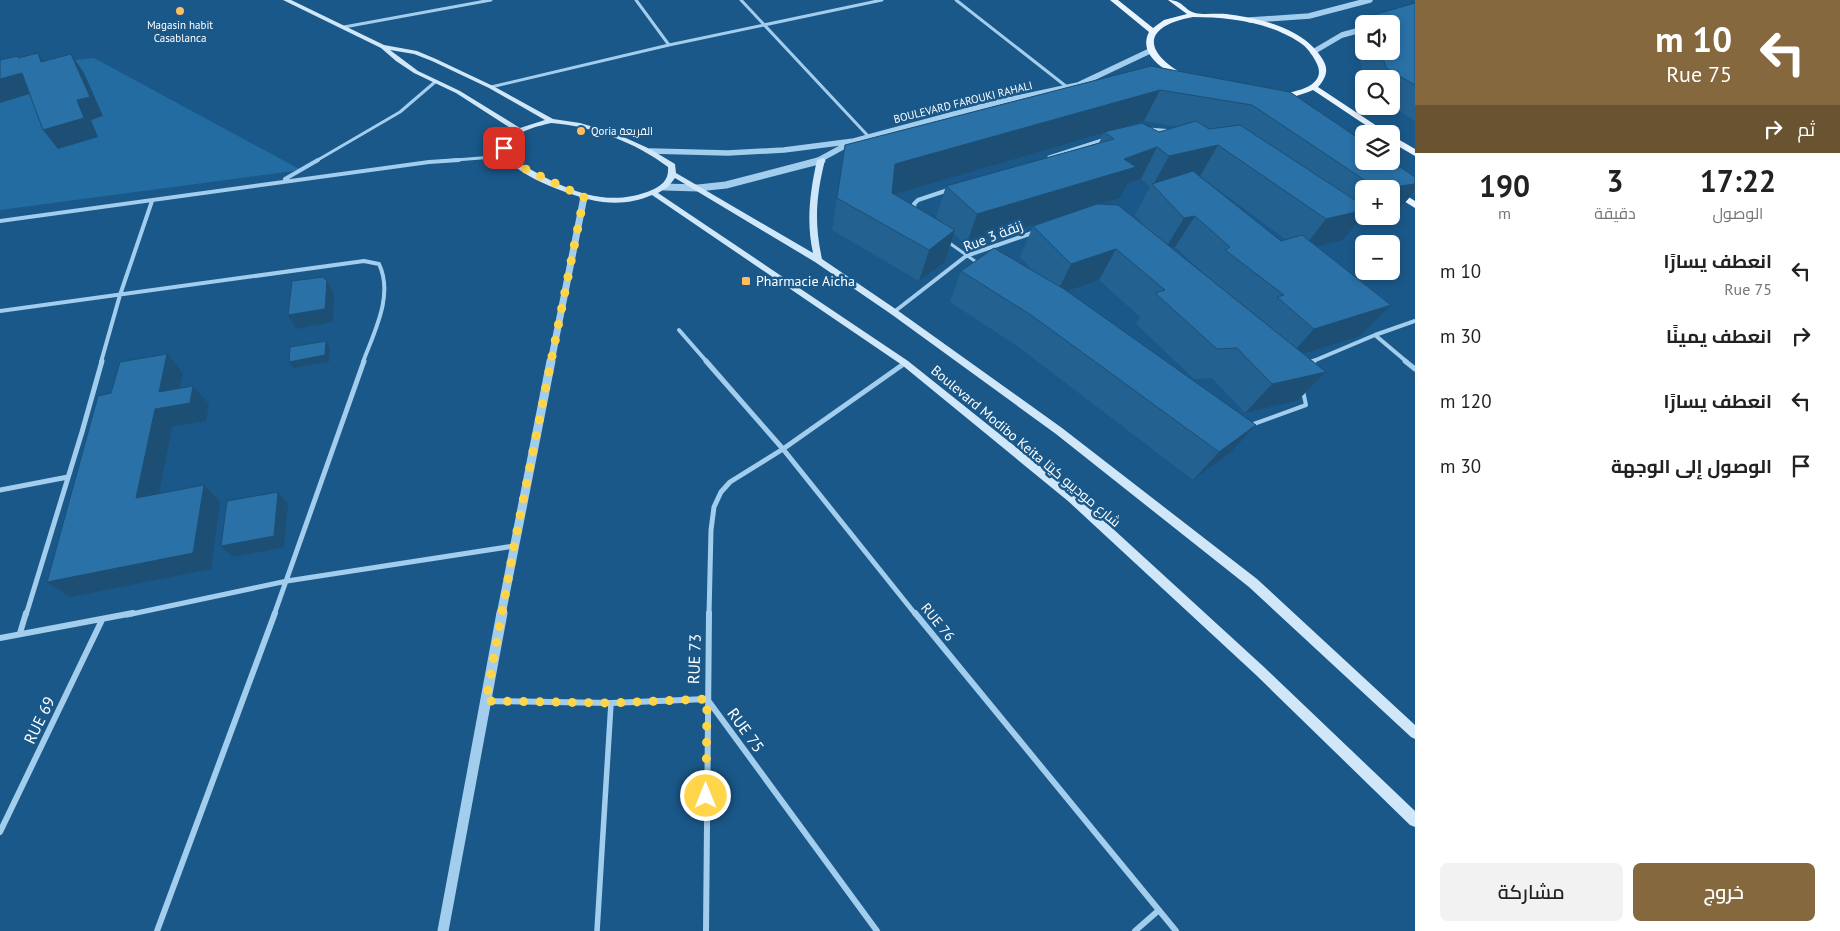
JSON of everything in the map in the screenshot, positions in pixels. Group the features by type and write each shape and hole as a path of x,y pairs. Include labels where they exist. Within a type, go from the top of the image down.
{"main road":[{"path":"286,0 383,47 398,60 435,82 466,96 519,131"},
{"path":"1114,0 1152,31"},
{"path":"1172,0 1193,15"},
{"path":"1193,15 1218,15 1250,20 1291,35 1313,52 1322,65 1323,73 1320,81 1313,87 1298,94 1252,96 1205,86 1174,72 1152,50 1150,40 1152,31 1166,21 1193,15"},
{"path":"383,47 415,52 491,87 551,121"},
{"path":"1313,87 1371,125"},
{"path":"1252,96 1268,106"},
{"path":"551,121 564,121 586,127 651,151 672,166 673,174 670,181 654,193 627,201 605,202 584,197 530,173 513,163 506,156 504,148 508,140 519,131 533,124 551,121"},
{"path":"1400,144 1415,153"},
{"path":"818,260 812,230 812,205 821,160"},
{"name":"Boulevard Modibo Keita شارع موديبو كيتا","path":"673,174 818,260 1059,430 1253,583 1415,733"},
{"name":"Boulevard Modibo Keita شارع موديبو كيتا","path":"654,193 905,363 1072,498 1260,671 1415,820"},
{"path":"1400,195 1415,205"}],"street":[{"path":"344,27 491,0"},
{"path":"636,0 670,45"},
{"path":"741,0 869,137"},
{"path":"491,87 670,45 882,0"},
{"path":"956,0 1067,87"},
{"path":"1250,20 1309,16 1370,0"},
{"path":"1313,52 1342,35 1355,31"},
{"name":"BOULEVARD FAROUKI RAHALI","path":"1078,85 1152,50"},
{"path":"282,182 400,112 435,82"},
{"name":"BOULEVARD FAROUKI RAHALI","path":"651,151 728,154 784,150 854,141 1003,101 1078,85 1097,85"},
{"path":"1186,86 1205,86"},
{"path":"1145,129 1180,132"},
{"path":"1043,159 1108,138"},
{"name":"BOULEVARD FAROUKI RAHALI","path":"664,187 698,188 726,185 821,160 854,141"},
{"path":"0,221 429,162 506,156"},
{"path":"918,220 913,210 914,204 918,200 959,186"},
{"path":"443,931 514,546 584,197"},
{"path":"20,633 68,477 120,295 152,201"},
{"name":"Rue 3 زنقة","path":"894,312 966,256 1044,229"},
{"path":"0,311 364,261 379,264 384,273 385,285 382,308 287,581 157,931"},
{"path":"1300,366 1375,335 1415,321"},
{"name":"RUE 76","path":"679,330 783,449 893,587 1176,931"},
{"path":"1375,335 1415,369"},
{"path":"783,449 905,363"},
{"name":"RUE 73","path":"706,931 707,699 711,530 714,507 721,492 730,482 783,449"},
{"path":"0,490 68,477"},
{"path":"0,638 102,620 287,581 514,546"},
{"name":"RUE 69","path":"0,832 102,620"},
{"path":"486,701 611,703 707,699"},
{"name":"RUE 75","path":"707,699 877,931"},
{"path":"598,931 611,703"},
{"path":"1134,931 1159,910"}],"lane":[{"path":"946,240 982,266"},
{"path":"1243,428 1306,405 1302,387"}],"shaded area":[{"path":"94,58 301,170 0,210 0,69"}],"building":[{"path":"1415,3 1415,85 1400,76 1400,70 1386,68 1384,60 1400,60 1400,15 1373,15"},
{"path":"38,53 41,62 71,54 90,97 77,100 84,118 43,130 22,73 0,79 0,60"},
{"path":"1151,66 1290,92 1355,136 1355,170 1400,170 1400,167 1415,177 1415,184 1400,186 1400,180 1364,180 1252,105 1160,90 895,164 892,193 955,230 929,250 837,198 845,145"},
{"path":"1196,121 1209,129 1240,125 1355,200 1355,212 1326,219 1218,145 1169,156 1157,147 1124,159 1136,167 977,214 946,186 1114,139 1104,132 1142,123 1159,132"},
{"path":"1193,171 1281,241 1302,235 1355,277 1355,280 1359,280 1391,305 1314,329 1277,297 1284,295 1225,250 1230,247 1195,216 1184,218 1152,184"},
{"path":"1097,204 1118,205 1326,372 1272,384 1237,348 1217,349 1155,293 1165,290 1116,249 1071,264 1033,226"},
{"path":"994,248 1064,289 1256,425 1219,452 1031,315 961,271"},
{"path":"323,277 327,281 325,309 288,315 292,281"},
{"path":"326,341 325,355 289,362 290,347"},
{"path":"167,354 159,392 193,386 190,403 155,409 136,498 204,485 193,553 47,582 98,396 111,393 120,362"},
{"path":"278,492 274,536 221,546 227,501"}],"place":[{"name":"Magasin habit Casablanca","path":"180,11"},
{"name":"Qoria القريعة","path":"581,131"},
{"name":"Pharmacie Aicha","path":"746,281"}],"route":[{"path":"504,148 506,156 513,163 530,173 584,197 514,546 486,701 611,703 707,699 706,796"}]}
